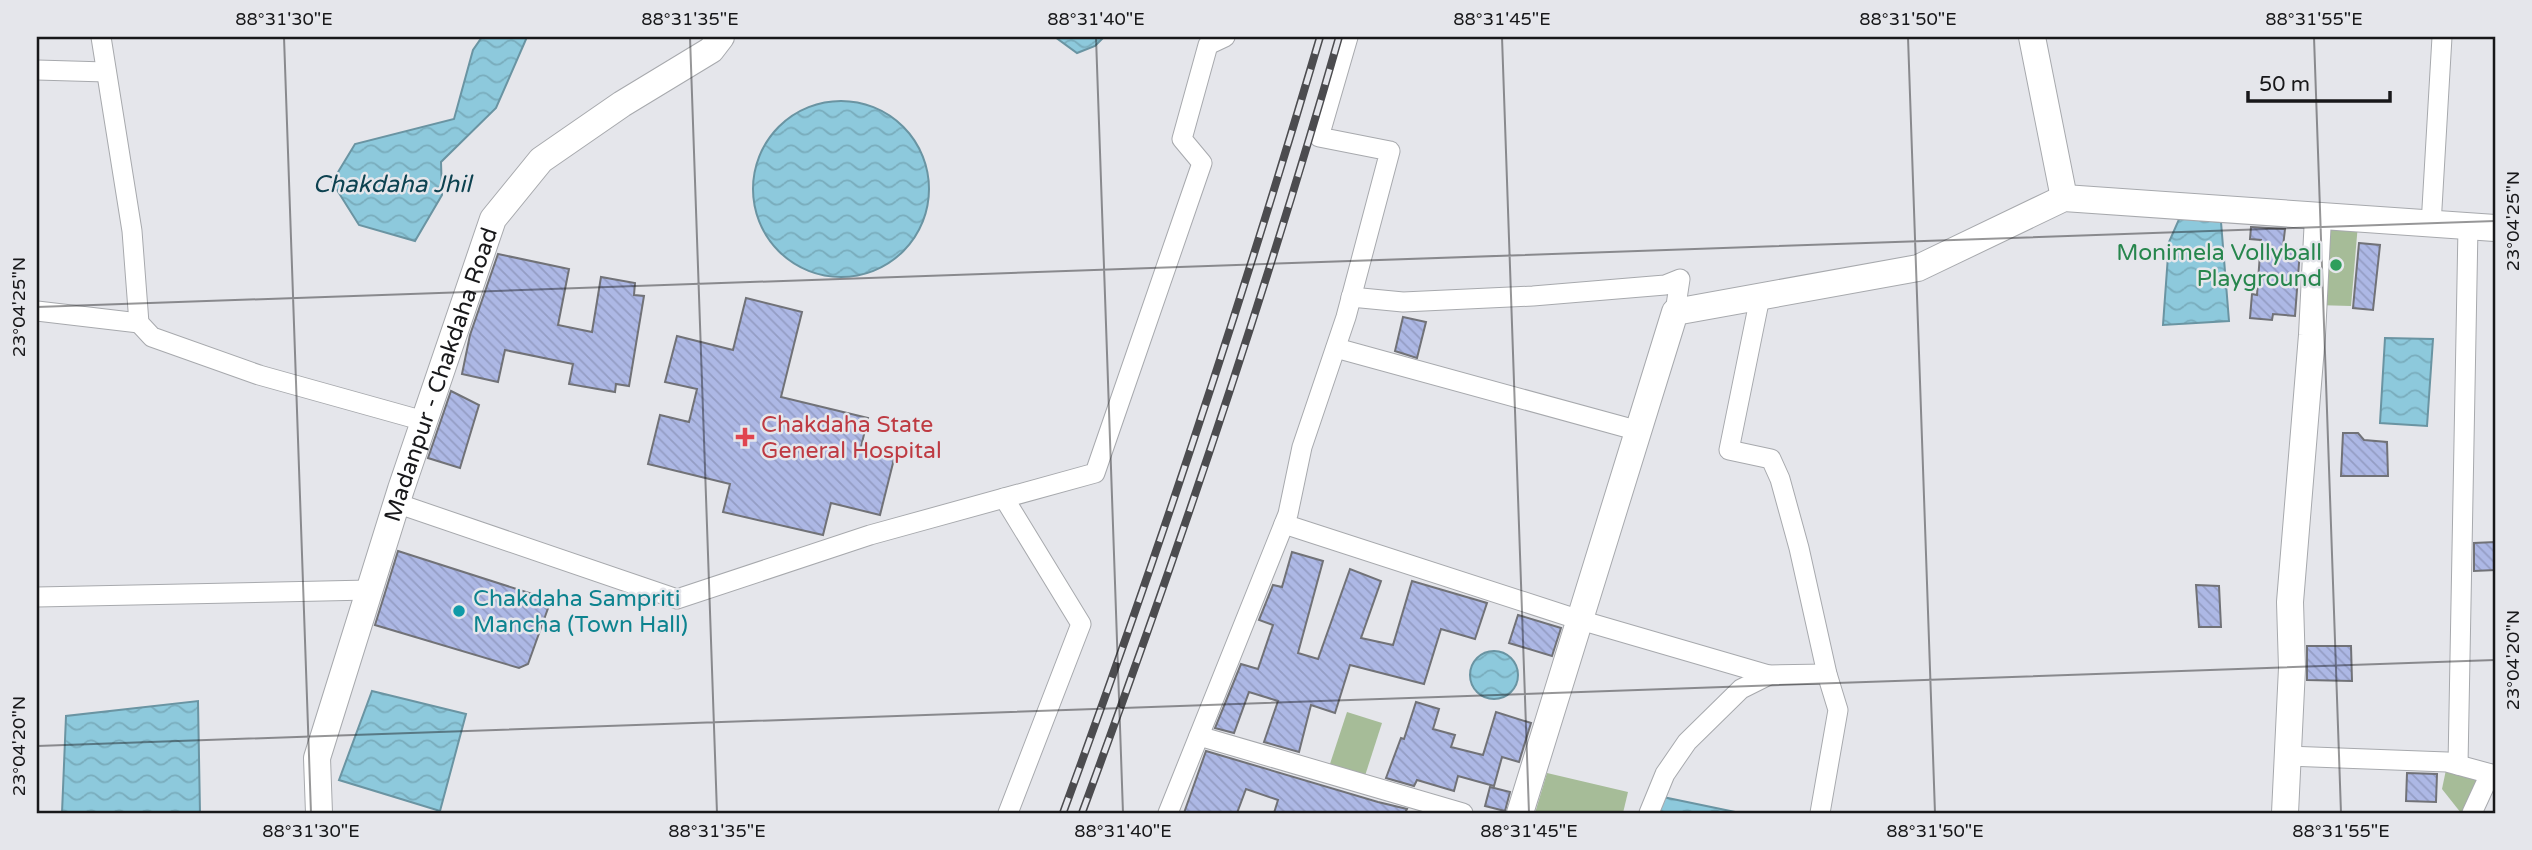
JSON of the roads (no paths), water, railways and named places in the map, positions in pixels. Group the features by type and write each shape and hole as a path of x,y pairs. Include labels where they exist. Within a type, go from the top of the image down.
{"main road":[{"name":"Madanpur - Chakdaha Road","path":"319,813 317,758 396,503 493,219 541,160 622,104 711,50 721,37"},
{"path":"2032,37 2064,198"},
{"path":"1520,813 1675,312 1918,268 2064,198 2495,228"},
{"path":"2285,813 2292,668 2290,603 2312,334 2318,217"}],"street":[{"path":"101,37 132,231 139,323 152,337 247,371 317,393 424,421"},
{"path":"396,503 677,599 870,535 1095,473 1202,163 1182,139 1208,45 1225,37"},
{"path":"1168,813 1284,524 1302,447 1336,348 1390,151 1319,137 1348,37"},
{"path":"2431,225 2442,37"},
{"path":"37,70 106,72"},
{"path":"2458,765 2468,227"},
{"path":"1351,297 1403,302 1533,296 1665,285 1680,279 1675,312"},
{"path":"1760,297 1729,450 1771,459 1780,479 1799,548 1827,674 1838,710 1820,813"},
{"path":"37,312 139,323"},
{"path":"1336,348 1639,431"},
{"path":"1004,498 1081,624 1008,813"},
{"path":"1284,524 1580,620 1769,675 1827,674"},
{"path":"37,597 369,590"},
{"path":"1649,813 1665,774 1687,742 1741,689 1769,675"},
{"path":"1199,736 1463,813"},
{"path":"2287,756 2446,762 2492,774 2472,813"}],"water":[{"name":"Chakdaha Jhil","path":"482,37 527,37 496,108 441,162 442,195 415,241 359,225 332,182 355,144 454,119 473,50"},
{"path":"1055,37 1104,37 1095,46 1077,53"},
{"path":"841,101 875,107 903,127 923,155 929,189 923,223 903,251 875,271 841,277 807,271 779,251 759,223 753,189 759,155 779,127 807,107"},
{"path":"2180,217 2221,222 2229,321 2163,325 2169,242"},
{"path":"2385,338 2433,339 2427,426 2380,423"},
{"path":"1494,651 1511,658 1518,675 1511,692 1494,699 1477,692 1470,675 1477,658"},
{"path":"372,691 466,714 440,811 339,780"},
{"path":"198,701 200,813 62,813 66,716"},
{"path":"1663,797 1740,813 1659,813"}],"railway":[{"path":"1063,813 1198,427 1261,233 1320,37"},
{"path":"1082,813 1218,428 1339,37"}],"place":[{"name":"Monimela Vollyball Playground","path":"2336,265"},
{"name":"Chakdaha State General Hospital","path":"745,437"},
{"name":"Chakdaha Sampriti Mancha (Town Hall)","path":"459,611"}]}
